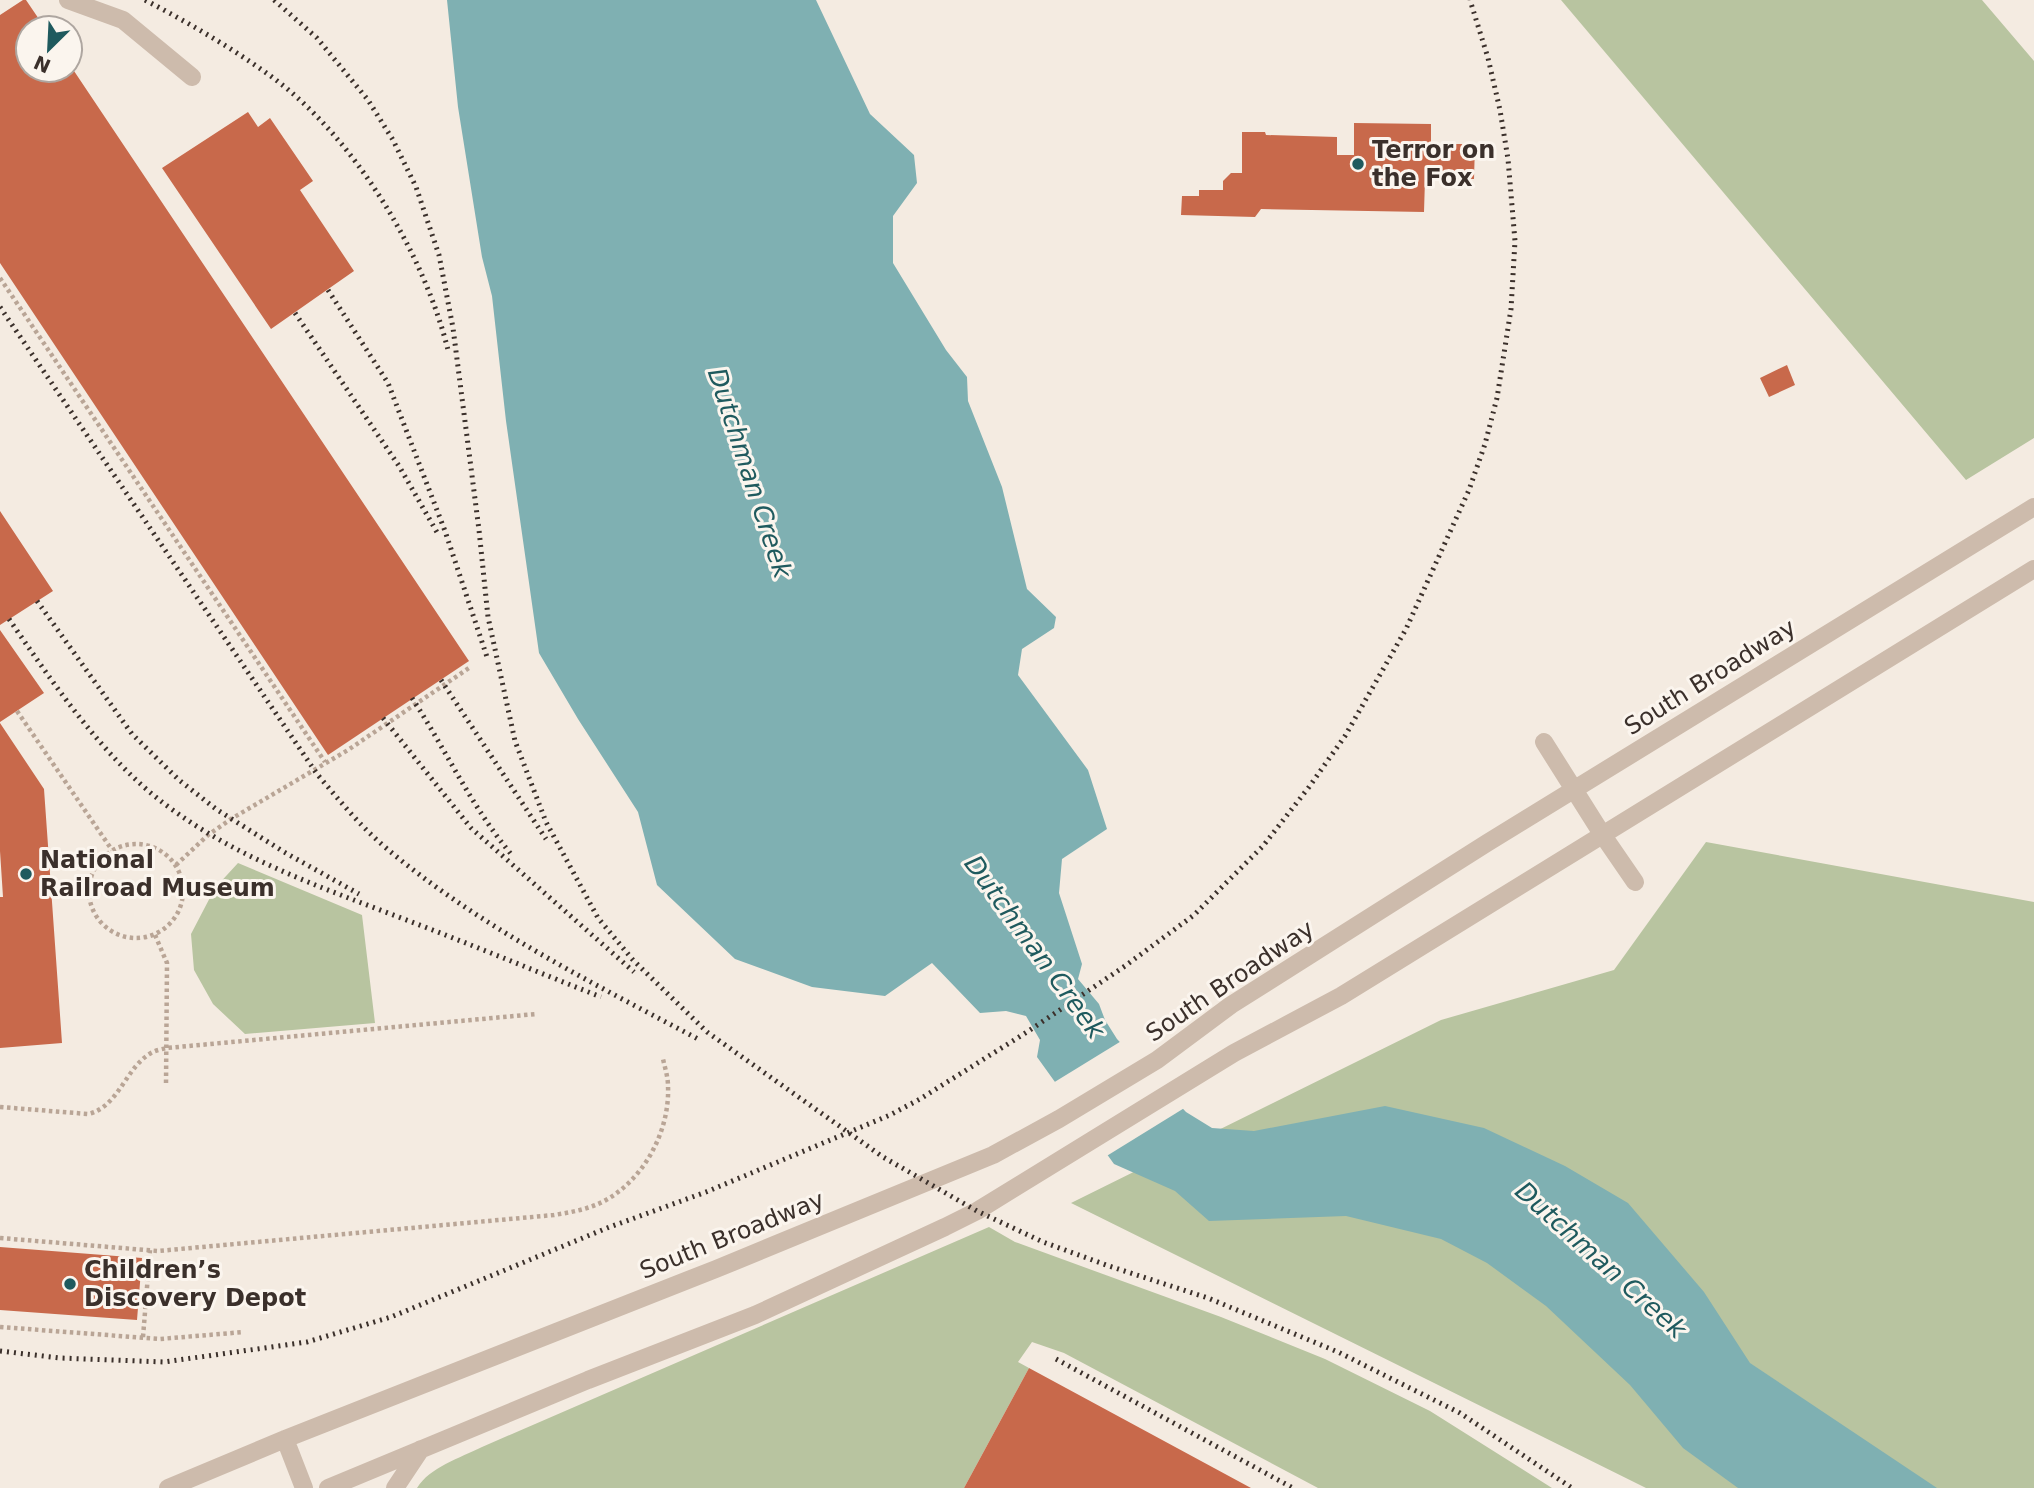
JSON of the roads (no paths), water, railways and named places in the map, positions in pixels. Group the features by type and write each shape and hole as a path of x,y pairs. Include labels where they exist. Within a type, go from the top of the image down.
{"street":[{"path":"68,0 123,20 192,77"},
{"name":"South Broadway","path":"168,1488 982,1160 1059,1119 1157,1060 1231,1005 1574,789 2034,507"},
{"path":"328,1488 755,1315 977,1211 1234,1053 1341,996 2034,569"},
{"path":"1544,742 1635,882"},
{"path":"285,1439 304,1488"},
{"path":"395,1488 421,1449"}],"water":[{"name":"Dutchman Creek","path":"447,0 816,0 870,114 914,155 917,183 893,216 893,263 946,350 967,377 968,401 1002,487 1027,589 1056,617 1054,628 1022,649 1018,675 1088,770 1107,829 1062,859 1059,893 1082,964 1078,979 1099,1004 1117,1039 1186,1112 1212,1128 1254,1131 1385,1106 1484,1128 1565,1166 1628,1203 1704,1292 1750,1363 1937,1488 1738,1488 1683,1448 1630,1385 1546,1306 1487,1263 1441,1239 1346,1216 1209,1221 1175,1191 1114,1164 1037,1057 1040,1040 1026,1016 1006,1011 980,1013 932,963 885,996 812,987 735,959 657,885 638,812 539,653 506,421 492,296 482,257 458,107"}],"railway":[{"path":"145,0 210,36 272,77 331,131 382,200 403,237 422,275 448,350"},
{"path":"274,0 317,38 368,100 393,140 416,187 439,255 453,328 488,617 515,741 546,822 598,918 633,960 707,1032 883,1157 977,1211 1043,1242 1208,1298 1338,1352 1460,1413 1572,1488"},
{"path":"0,1351 60,1358 164,1362 307,1342 391,1317 607,1228 706,1192 890,1115 1027,1032 1125,966 1194,915 1263,846 1345,736 1406,629 1469,490 1485,444 1497,398 1511,309 1515,241 1508,159 1500,110 1488,58 1470,0"},
{"path":"328,290 388,383 445,531 487,657"},
{"path":"0,307 317,774 359,822 422,877 498,928 578,975 700,1040"},
{"path":"295,313 399,466 438,534"},
{"path":"37,601 132,734 179,780 216,809 284,852 359,894"},
{"path":"9,619 62,694 101,743 143,786 193,824 251,856 311,883 601,997"},
{"path":"441,680 546,839"},
{"path":"412,698 471,797 511,854"},
{"path":"383,718 471,828 634,972"},
{"path":"1056,1359 1293,1488"}],"place":[{"name":"Terror on the Fox","path":"1358,164"},
{"name":"National Railroad Museum","path":"26,874"},
{"name":"Children’s Discovery Depot","path":"70,1284"}]}
